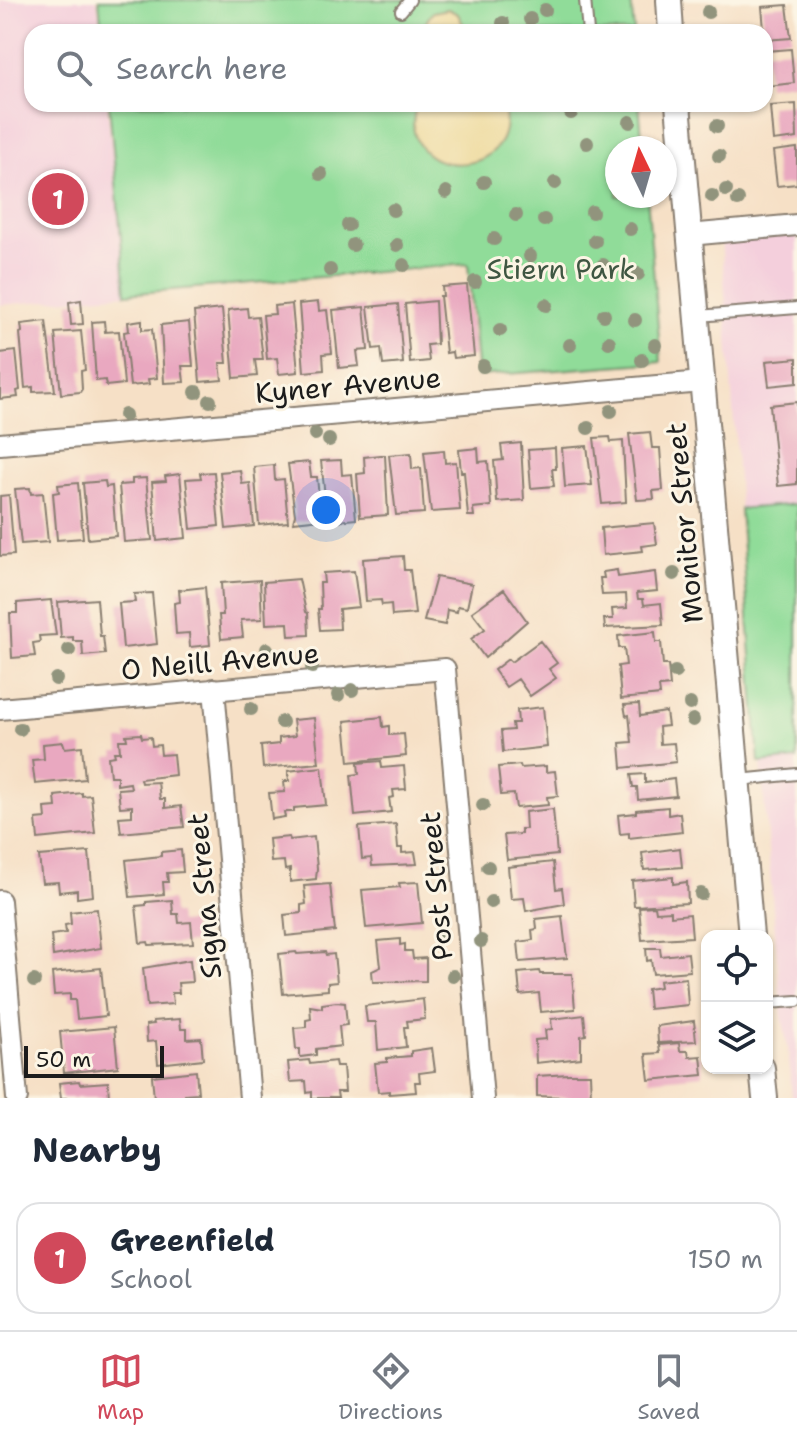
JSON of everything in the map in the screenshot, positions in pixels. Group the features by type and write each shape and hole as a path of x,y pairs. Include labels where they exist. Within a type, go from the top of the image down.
{"street":[{"path":"669,0 670,24"},
{"name":"Monitor Street","path":"679,112 750,930"},
{"path":"689,235 797,225"},
{"name":"Kyner Avenue","path":"0,444 702,382"},
{"name":"O Neill Avenue","path":"0,709 445,669"},
{"name":"Post Street","path":"445,669 483,1098"},
{"name":"Signa Street","path":"214,689 250,1098"},
{"path":"0,901 17,1098"},
{"path":"763,1074 765,1098"}],"lane":[{"path":"401,11 410,0"},
{"path":"585,0 587,24"},
{"path":"696,316 797,308"},
{"path":"736,780 797,774"},
{"path":"773,1003 797,1001"}],"shaded area":[{"path":"0,0 97,0 100,24 24,24 24,112 108,112 126,294 0,305"},
{"path":"797,233 797,1098 792,1098 782,1016 740,509 721,237"}],"green space":[{"path":"99,0 631,0 633,24 101,24"},
{"name":"Stiern Park","path":"110,112 640,112 642,136 605,136 605,208 648,208 661,362 478,376 468,264 126,294"},
{"path":"797,504 797,759 759,763 740,509"}],"sand":[{"path":"448,9 458,14 463,24 426,24 433,12"},
{"path":"416,112 504,112 505,130 495,149 479,160 458,164 438,160 422,149 414,130"}],"building":[{"path":"787,5 791,38 773,39 773,24 764,24 762,7"},
{"path":"791,49 794,83 773,85 773,50"},
{"path":"796,104 797,138 773,141 771,112 773,106"},
{"path":"797,148 797,184 777,186 773,151"},
{"path":"467,285 474,356 453,358 452,352 446,353 440,296 443,296 442,287"},
{"path":"81,300 83,324 71,325 69,302"},
{"path":"435,301 437,344 427,345 429,361 410,363 405,304"},
{"path":"318,302 319,311 327,310 332,353 323,354 324,370 304,372 299,304"},
{"path":"292,304 298,372 279,374 277,358 267,359 263,315 275,314 274,306"},
{"path":"398,304 403,363 383,365 381,348 373,349 368,307"},
{"path":"364,307 368,350 357,351 359,366 339,368 333,310"},
{"path":"247,308 248,317 258,316 263,360 255,360 257,376 234,378 228,310"},
{"path":"222,309 227,363 220,363 222,380 200,382 194,312"},
{"path":"142,320 142,330 152,329 157,378 148,379 149,384 130,386 124,332 129,331 128,322"},
{"path":"46,321 55,391 33,392 33,387 25,388 21,324"},
{"path":"104,321 105,332 119,331 124,384 106,386 105,380 96,381 92,322"},
{"path":"189,322 193,366 182,366 184,382 164,383 161,325"},
{"path":"81,331 85,370 81,371 82,389 80,392 61,394 55,333"},
{"path":"16,351 18,397 0,399 0,353"},
{"path":"797,358 797,383 769,386 766,361"},
{"path":"797,402 797,484 778,486 770,405"},
{"path":"650,432 652,448 660,448 663,490 653,491 654,499 637,500 629,434"},
{"path":"610,437 611,442 623,441 626,502 602,504 594,438"},
{"path":"521,443 524,500 497,502 494,461 503,460 501,445"},
{"path":"587,446 592,485 565,487 562,448"},
{"path":"478,448 479,462 488,461 491,506 473,508 474,516 468,516 459,450"},
{"path":"555,448 556,469 552,469 554,486 531,488 528,450"},
{"path":"444,450 445,463 456,462 460,510 431,512 424,452"},
{"path":"411,453 412,469 421,468 424,513 396,515 389,455"},
{"path":"385,455 388,515 360,517 357,474 365,473 364,457"},
{"path":"341,460 342,475 352,474 356,519 328,522 321,461"},
{"path":"309,462 311,477 317,477 321,519 293,522 295,515 288,464"},
{"path":"274,465 275,480 284,479 288,522 259,525 254,467"},
{"path":"240,470 242,484 250,483 254,526 226,529 220,472"},
{"path":"214,472 219,526 191,529 186,479 201,478 200,473"},
{"path":"180,474 186,538 157,541 152,482 166,481 165,476"},
{"path":"146,478 152,540 124,542 119,485 132,484 132,479"},
{"path":"105,481 106,487 112,486 116,536 88,539 83,483"},
{"path":"78,483 83,538 57,540 53,493 59,492 58,485"},
{"path":"30,488 31,494 43,493 48,542 21,544 15,489"},
{"path":"9,495 14,555 0,556 0,496"},
{"path":"654,523 657,544 642,546 643,551 603,555 601,528"},
{"path":"403,556 404,570 410,570 415,614 392,616 391,604 382,605 381,600 366,601 363,559"},
{"path":"617,570 618,577 655,572 657,591 637,593 644,605 661,603 663,625 605,628 604,619 613,619 612,609 627,608 626,594 602,595 600,578 604,578 603,572"},
{"path":"354,571 359,607 339,609 340,629 320,630 318,609 321,609 320,583 324,583 323,573"},
{"path":"436,577 472,584 467,608 458,606 457,612 447,610 445,625 424,621"},
{"path":"299,579 308,613 309,635 289,636 288,623 266,624 264,582"},
{"path":"260,580 262,619 241,620 243,637 221,639 221,583"},
{"path":"205,587 210,645 190,647 189,633 176,634 174,603 180,602 179,590"},
{"path":"504,589 527,621 485,658 471,639 485,629 472,612"},
{"path":"152,593 157,644 123,648 119,603 135,602 134,594"},
{"path":"97,599 105,654 83,656 82,641 73,641 73,637 61,638 58,602"},
{"path":"51,600 56,635 39,636 40,642 33,643 35,656 12,658 10,613 17,613 17,603"},
{"path":"655,632 656,642 661,642 663,665 668,665 670,686 659,687 660,695 621,699 618,666 626,665 624,648 619,648 618,636"},
{"path":"540,641 557,663 549,669 556,678 530,696 518,679 506,687 494,670"},
{"path":"639,704 640,716 666,712 668,726 659,727 660,744 674,743 676,762 622,768 620,743 632,742 629,715 626,716 624,705"},
{"path":"543,707 547,747 503,752 501,731 513,730 512,723 518,723 517,710"},
{"path":"382,717 383,727 389,726 389,735 404,734 406,756 349,762 345,721"},
{"path":"314,718 319,763 263,768 261,746 279,744 279,738 295,736 293,720"},
{"path":"141,734 142,738 151,737 152,746 160,745 161,755 173,754 175,775 140,779 141,783 158,782 160,799 165,799 165,808 181,806 184,827 121,833 119,817 132,816 132,806 120,807 118,789 131,788 130,783 117,785 117,776 110,776 108,757 120,752 119,740 127,740 126,735"},
{"path":"63,742 65,748 82,746 85,779 35,784 32,760 44,759 43,744"},
{"path":"381,761 382,768 404,766 406,789 393,790 394,797 389,798 391,812 355,816 351,775 359,774 358,763"},
{"path":"520,765 521,768 546,766 546,772 555,771 558,796 547,797 548,805 516,808 514,794 501,795 498,767"},
{"path":"322,767 326,805 294,808 294,812 284,812 285,817 272,819 269,793 285,792 284,781 289,781 288,771"},
{"path":"645,774 645,783 674,779 676,796 638,800 637,787 633,787 631,775"},
{"path":"82,793 82,796 91,795 95,833 38,839 36,819 46,818 45,808 56,807 55,796"},
{"path":"668,807 668,815 680,813 682,832 629,838 629,833 620,834 618,815"},
{"path":"553,809 557,855 507,860 504,835 521,834 521,829 526,829 525,812"},
{"path":"396,824 398,848 402,848 402,853 415,852 417,864 372,866 371,858 362,859 359,827"},
{"path":"289,837 290,840 314,837 316,879 290,882 290,869 285,870 284,861 271,862 269,839"},
{"path":"680,848 682,867 644,870 642,853"},
{"path":"181,850 183,872 167,873 168,882 163,882 164,894 130,897 126,860"},
{"path":"89,852 93,896 77,898 77,890 59,892 58,882 42,883 39,856"},
{"path":"553,862 556,889 562,888 564,904 526,911 524,898 511,899 508,867"},
{"path":"673,877 673,884 687,882 688,903 634,906 632,881"},
{"path":"418,882 422,923 366,928 362,890 400,887 399,883"},
{"path":"330,884 335,931 286,936 284,915 301,913 301,905 306,904 304,886"},
{"path":"172,900 173,914 178,914 179,923 191,922 193,943 140,943 136,906"},
{"path":"655,906 656,912 671,911 671,916 690,914 692,937 642,940 639,907"},
{"path":"97,909 101,948 53,956 51,935 66,933 65,925 71,924 70,912"},
{"path":"562,916 567,958 520,962 518,942 533,940 532,930 537,929 536,919"},
{"path":"400,939 400,945 405,944 405,951 412,951 413,959 426,958 426,981 373,982 372,971 381,967 378,941"},
{"path":"646,948 660,948 661,956 688,953 690,971 653,974 651,960 647,961"},
{"path":"279,954 334,954 337,982 328,983 328,990 283,994"},
{"path":"190,960 192,982 178,983 179,993 172,993 173,1004 147,1006 143,968"},
{"path":"101,968 106,1016 77,1019 75,1000 70,1000 70,994 54,995 52,973"},
{"path":"539,971 540,974 572,974 575,1009 541,1012 539,993 520,995 518,973"},
{"path":"686,978 688,1005 649,1009 647,989 660,987 659,981"},
{"path":"423,999 425,1019 407,1021 408,1027 404,1027 406,1047 378,1050 376,1022 367,1022 365,1006"},
{"path":"345,1003 347,1025 339,1026 341,1046 316,1049 316,1055 300,1057 294,1028 306,1027 306,1020 311,1019 310,1006 322,1008 322,1004"},
{"path":"584,1015 586,1035 581,1036 581,1058 536,1063 535,1040 546,1039 545,1030 552,1029 551,1019"},
{"path":"180,1019 181,1029 187,1029 187,1039 201,1038 203,1059 158,1064 156,1041 147,1042 146,1025 154,1024 153,1021"},
{"path":"694,1021 696,1041 658,1043 657,1026"},
{"path":"114,1027 118,1067 64,1073 60,1032"},
{"path":"679,1043 680,1051 688,1051 689,1057 701,1056 703,1075 649,1080 646,1054 660,1053 659,1045"},
{"path":"432,1048 435,1071 419,1073 420,1082 415,1082 416,1092 378,1092 375,1063 387,1062 387,1058 411,1056 411,1051"},
{"path":"309,1060 310,1064 335,1061 336,1066 343,1066 345,1092 337,1092 338,1098 312,1098 312,1092 307,1093 306,1081 290,1082 288,1062"},
{"path":"196,1071 198,1093 185,1094 186,1098 154,1098 152,1076"},
{"path":"590,1074 591,1098 537,1096 537,1076"},
{"path":"79,1081 80,1084 108,1082 109,1098 61,1098 59,1083"}],"place":[{"name":"Greenfield","path":"58,199"}]}
